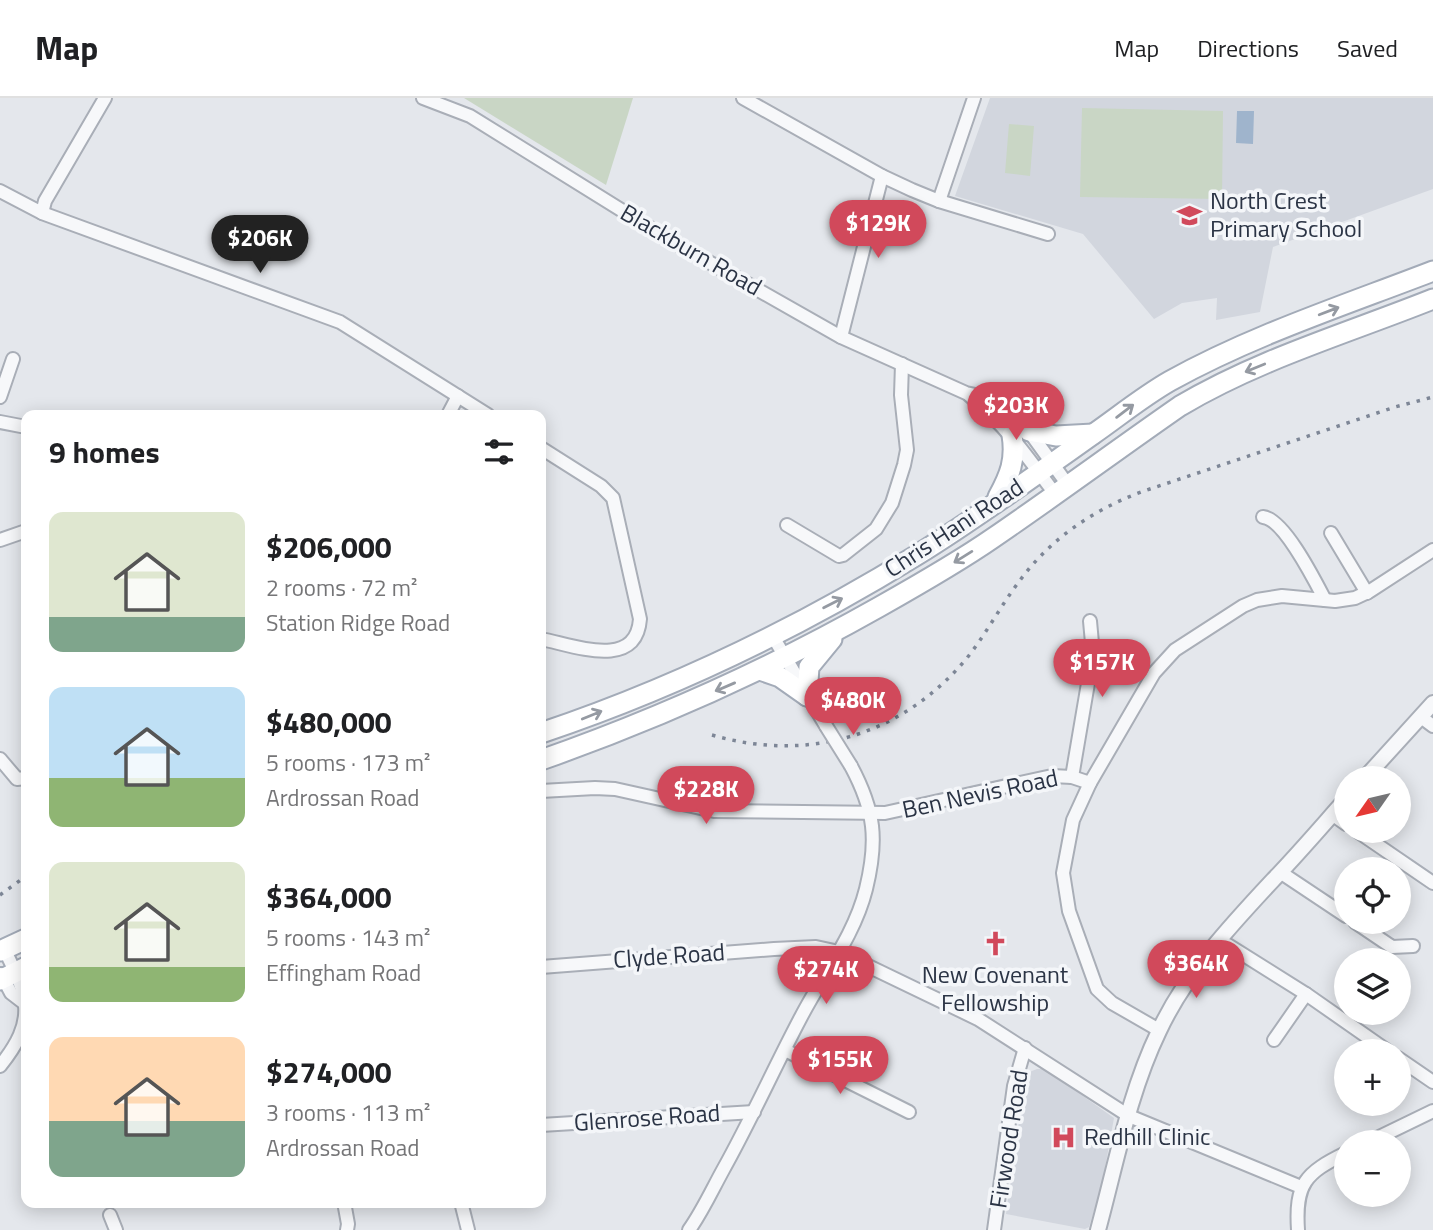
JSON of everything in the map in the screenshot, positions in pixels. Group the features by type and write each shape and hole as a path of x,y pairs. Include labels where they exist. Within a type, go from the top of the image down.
{"main road":[{"name":"Chris Hani Road","path":"546,731 655,689 772,635 844,598 919,554 1093,435 1143,397 1204,363 1253,340 1433,271"},
{"name":"Chris Hani Road","path":"546,759 607,736 760,670 842,628 973,551 1180,405 1200,394 1242,373 1433,299"},
{"path":"996,501 1011,472 1021,433 1093,435"},
{"path":"807,696 808,667 842,628"},
{"path":"760,670 780,677 807,696"},
{"path":"2,950 21,941"}],"street":[{"path":"42,213 45,201 105,98"},
{"name":"Blackburn Road","path":"423,98 479,121 663,236 841,337 966,393 1021,433 1061,490"},
{"path":"743,98 882,176 939,201 1048,234"},
{"path":"939,201 974,98"},
{"path":"841,337 882,176"},
{"path":"0,191 42,213 340,323 480,410"},
{"path":"0,397 13,359"},
{"path":"786,525 835,555 843,555 876,529 892,503 904,465 906,450 901,395 902,363"},
{"path":"451,410 458,396"},
{"path":"0,422 21,426"},
{"path":"546,451 601,486 613,498 639,613 635,637 627,646 615,651 602,652 546,640"},
{"path":"1263,517 1272,520 1282,530 1325,600"},
{"path":"0,540 21,533"},
{"path":"1331,533 1367,593"},
{"path":"1090,783 1154,673 1175,650 1243,606 1257,600 1282,596 1325,600 1355,598 1433,550"},
{"path":"1072,776 1093,654 1090,621"},
{"path":"688,1230 754,1112 817,987 855,923 866,887 873,837 872,813 851,766 772,635"},
{"path":"1376,766 1433,703"},
{"path":"1421,717 1433,726"},
{"path":"0,759 17,779 21,780"},
{"name":"Ben Nevis Road","path":"546,792 615,789 714,811 872,813 920,807 1052,776 1072,776 1090,783 1073,820 1063,873 1069,911 1097,989 1112,1003 1159,1030"},
{"path":"1098,1230 1129,1116 1159,1030 1202,961 1332,814"},
{"path":"1376,844 1433,883"},
{"path":"1280,872 1334,908"},
{"path":"1373,934 1392,947 1413,946"},
{"path":"1228,945 1370,1039"},
{"name":"Clyde Road","path":"546,967 775,948 817,947 839,952 978,1019 1129,1116 1301,1187"},
{"path":"2,950 9,974"},
{"path":"1274,1040 1306,994"},
{"path":"0,1066 21,1035"},
{"name":"Firwood Road","path":"994,1230 1014,1086 1024,1048"},
{"path":"785,1050 909,1112"},
{"path":"1411,1067 1433,1082"},
{"path":"1394,1130 1433,1111"},
{"name":"Glenrose Road","path":"546,1125 754,1112"},
{"path":"1298,1230 1297,1210 1301,1187 1313,1170 1334,1159"},
{"path":"345,1208 347,1230"},
{"path":"462,1208 468,1230"},
{"path":"110,1215 116,1230"}],"shaded area":[{"name":"North Crest Primary School","path":"990,98 1433,98 1433,189 1273,247 1260,312 1216,320 1217,298 1182,303 1154,319 1083,234 955,196"},
{"name":"Redhill Clinic","path":"1045,1069 1114,1118 1102,1185 1089,1227 1085,1229 1006,1214 1024,1086 1027,1073"}],"green space":[{"path":"464,98 633,98 606,185"},
{"path":"1082,108 1223,111 1222,199 1080,197"},
{"path":"1009,124 1034,126 1030,176 1005,173"}],"water":[{"path":"1237,111 1254,111 1253,144 1236,143"}],"railway":[{"path":"712,735 748,743 783,746 818,744 883,724 913,707 941,685 967,658 1011,592 1043,553 1088,518 1141,492 1395,407 1433,397"},
{"path":"0,895 21,880"}],"place":[{"name":"North Crest Primary School","path":"1190,215"},
{"name":"New Covenant Fellowship","path":"995,944"},
{"name":"Redhill Clinic","path":"1064,1137"}]}
